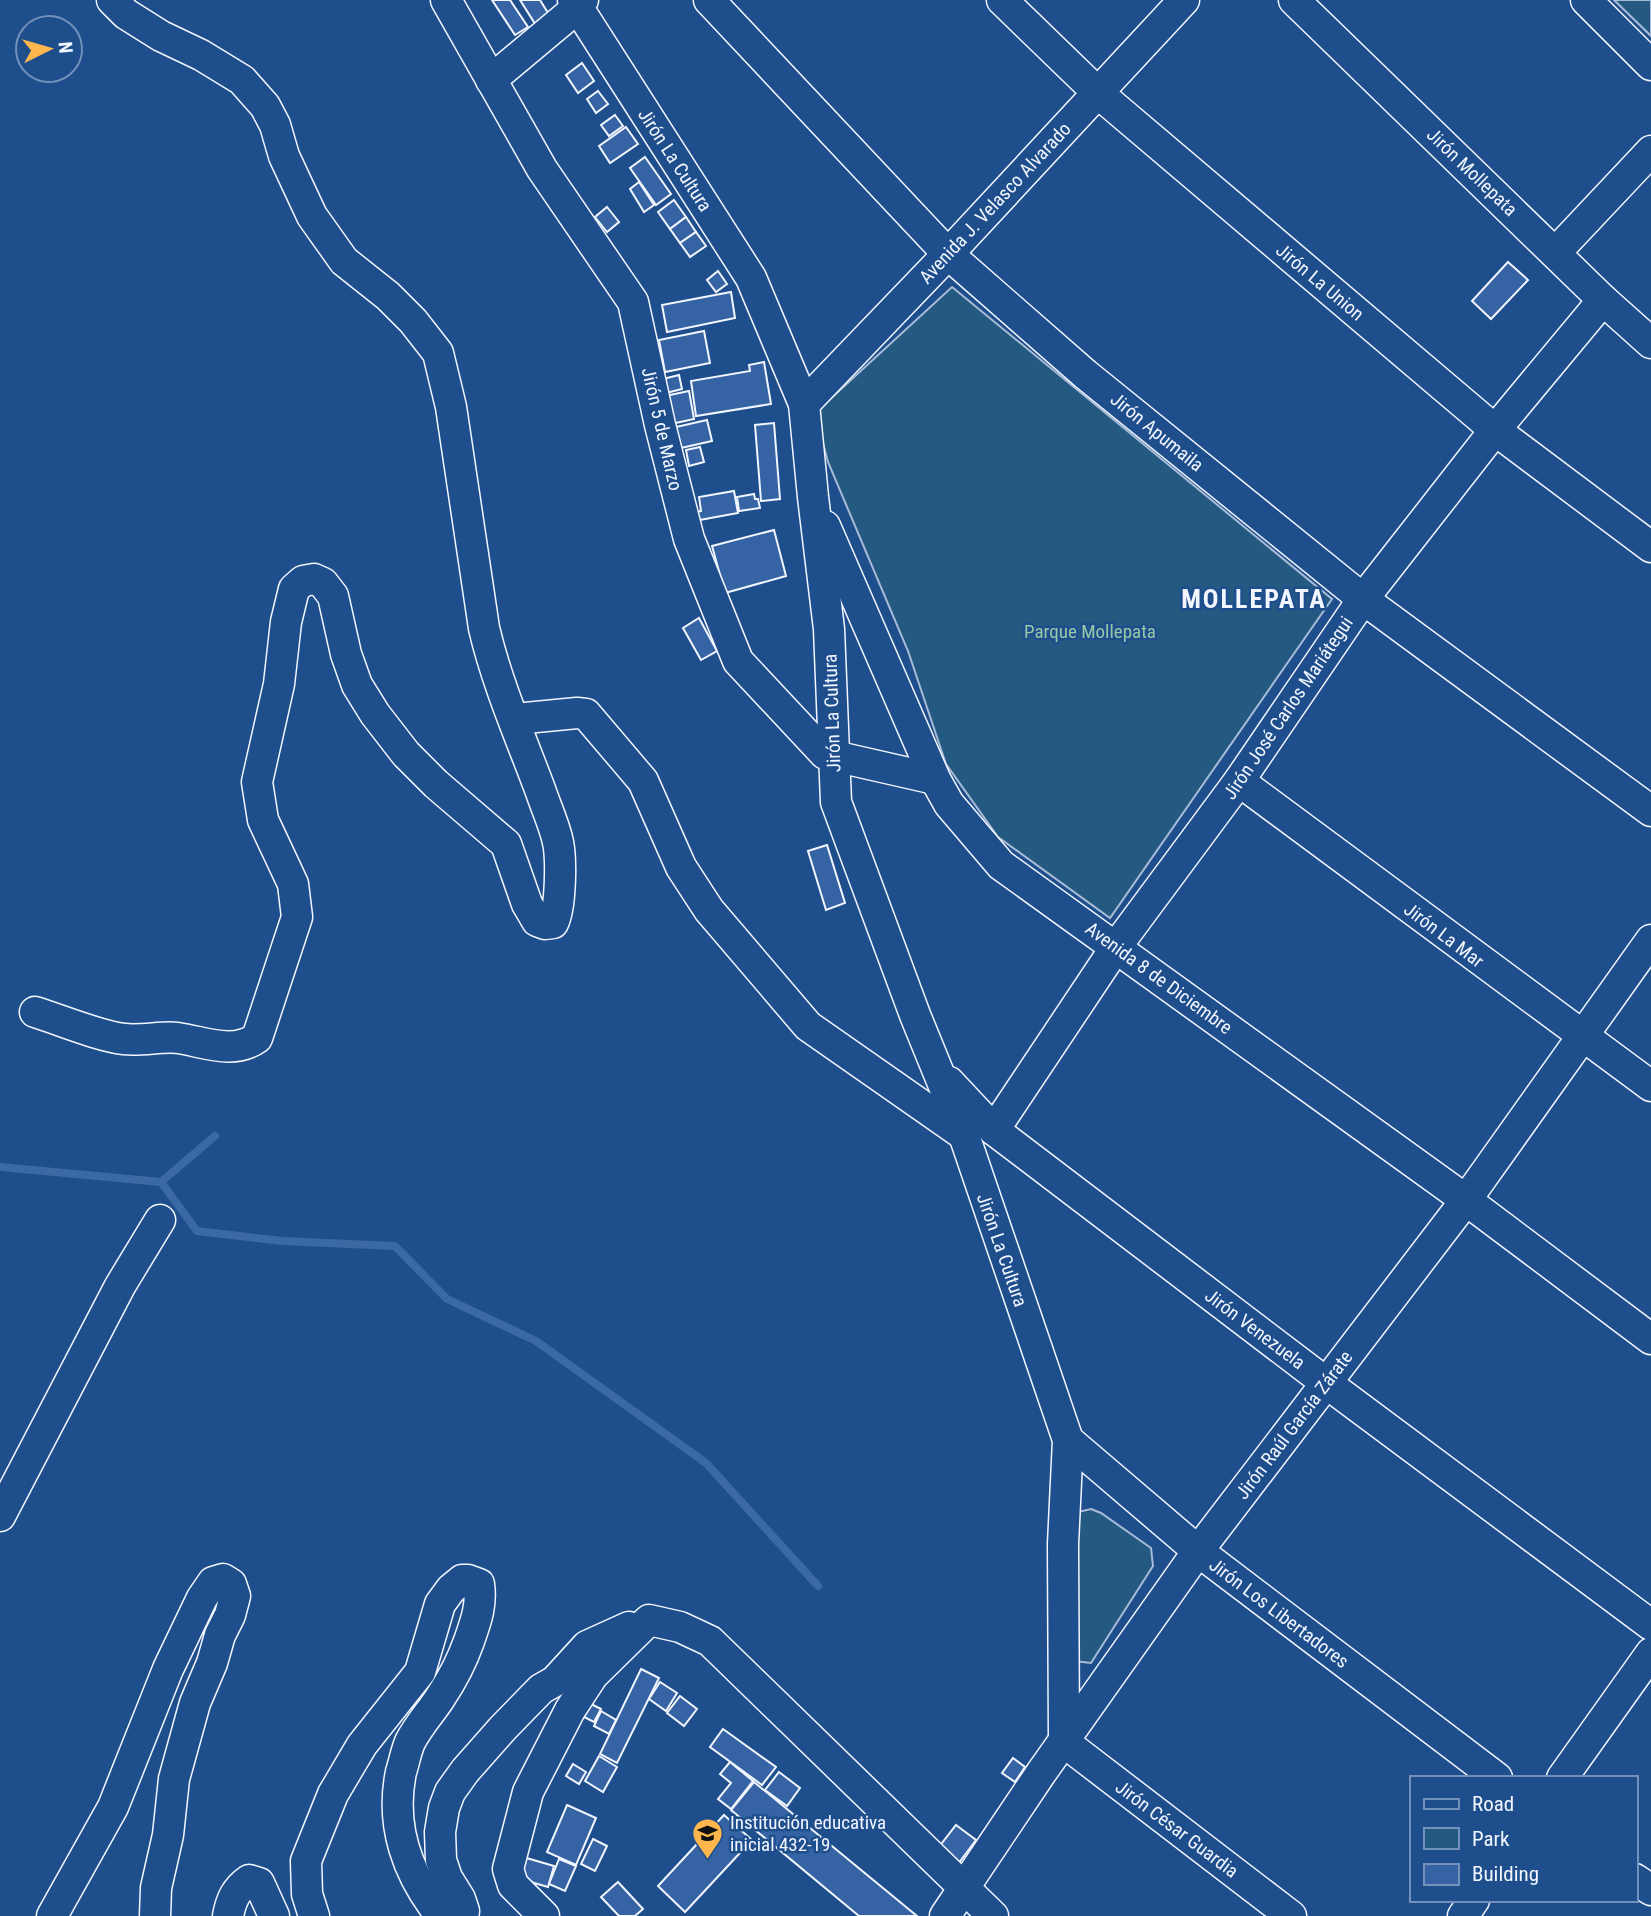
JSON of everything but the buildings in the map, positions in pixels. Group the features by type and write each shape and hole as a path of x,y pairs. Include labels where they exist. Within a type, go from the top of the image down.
{"street":[{"path":"35,1012 121,1039 148,1041 177,1038 227,1047 249,1044 257,1038 297,917 293,884 263,820 257,782 278,684 286,622 294,589 303,581 314,579 323,583 332,596 346,654 357,685 375,714 407,754 436,784 506,844 527,904 537,921 545,925 553,923 559,902 558,840 515,719 492,664 484,628 451,407 438,353 413,321 388,296 344,261 312,216 284,156 275,125 265,106 242,80 201,55 161,36 126,14 112,0"},
{"name":"Jirón 5 de Marzo","path":"446,0 542,169 633,302 689,539 738,661 825,754 833,758"},
{"name":"Jirón Apumaila","path":"709,0 948,254 1085,374 1363,599 1651,811"},
{"name":"Jirón La Union","path":"1002,0 1098,93 1495,430 1651,547"},
{"name":"Avenida J. Velasco Alvarado","path":"804,404 948,254 1184,0"},
{"name":"Jirón Mollepata","path":"1294,0 1603,300 1651,343"},
{"path":"1586,0 1651,65"},
{"path":"491,80 578,3"},
{"name":"Jirón La Cultura","path":"578,3 751,278 804,404 829,629 836,802 964,1135 1068,1440"},
{"path":"1555,253 1651,151"},
{"name":"Jirón José Carlos Mariátegui","path":"994,1130 1116,947 1239,781 1363,599 1495,430 1603,300"},
{"name":"Avenida 8 de Diciembre","path":"813,497 935,779 949,804 1001,865 1466,1200 1651,1339"},
{"path":"515,719 586,714 643,781 681,867 709,910 808,1026 964,1135"},
{"path":"833,758 935,779"},
{"name":"Jirón La Mar","path":"1239,781 1581,1037 1651,1086"},
{"name":"Jirón Raúl García Zárate","path":"945,1916 1063,1742 1198,1551 1466,1200 1651,940"},
{"name":"Jirón Venezuela","path":"937,1069 994,1130 1651,1625"},
{"path":"0,1516 114,1298 160,1220"},
{"path":"1063,1742 1062,1544 1068,1440"},
{"name":"Jirón Los Libertadores","path":"1068,1440 1198,1551 1494,1776"},
{"path":"52,1916 113,1807 168,1669 202,1598 213,1582 223,1579 231,1584 235,1596 195,1703 174,1779 167,1835 156,1888 155,1916"},
{"path":"314,1916 307,1894 306,1861 333,1794 362,1745 420,1672 440,1604 451,1589 463,1580 468,1580 479,1584 480,1608 477,1619 464,1656 453,1677 410,1743 396,1796 403,1846 427,1900 440,1916"},
{"path":"544,1916 513,1885 508,1869 528,1792 570,1710 593,1675 649,1620"},
{"path":"463,1916 460,1899 447,1878 441,1860 440,1832 450,1791 503,1728 541,1689 555,1681 587,1646 621,1629 649,1620 680,1627 709,1641 993,1916"},
{"path":"1563,1776 1651,1653"},
{"name":"Jirón César Guardia","path":"1063,1742 1291,1916"},
{"path":"228,1916 238,1888 249,1880 259,1883 274,1916"}],"green space":[{"path":"1614,0 1651,0 1651,36"},
{"name":"Parque Mollepata","path":"952,287 1332,599 1110,918 998,837 946,764 908,651 828,462 815,413"},
{"path":"1091,1509 1151,1548 1153,1566 1091,1663 1074,1661 1069,1514"}],"waterway":[{"path":"161,1182 215,1136"},
{"path":"0,1167 161,1182 197,1231 282,1241 395,1246 447,1299 536,1341 706,1463 818,1586"}],"place":[{"name":"Institución educativa inicial 432-19","path":"707,1860"}],"district":[{"name":"MOLLEPATA","path":"1254,599"}]}
